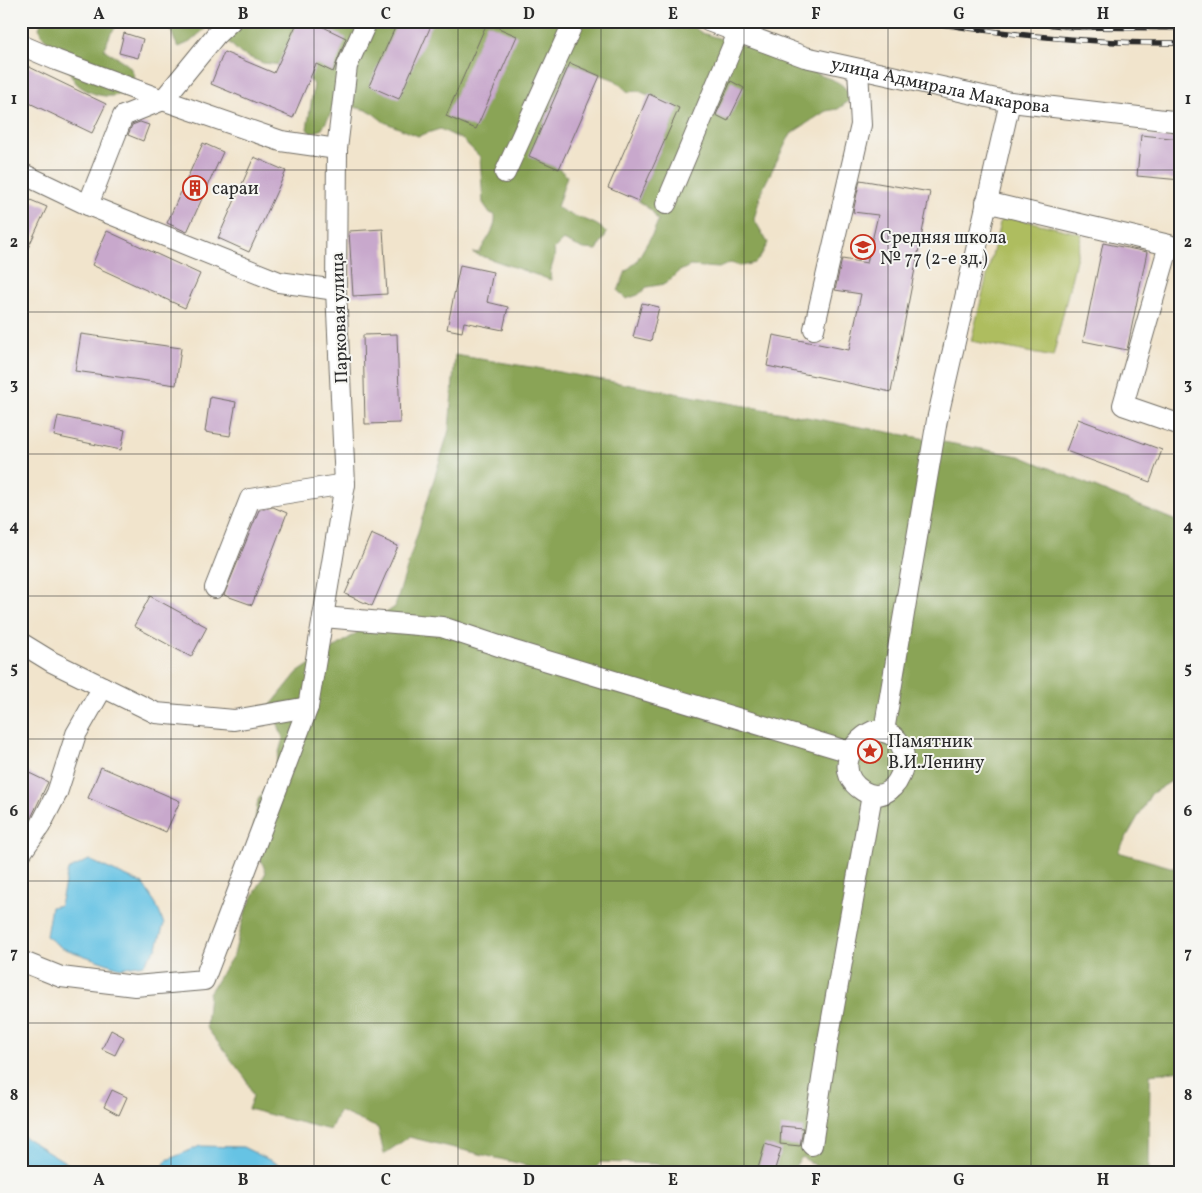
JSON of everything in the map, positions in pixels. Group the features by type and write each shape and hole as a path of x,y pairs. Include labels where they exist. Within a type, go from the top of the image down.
{"street":[{"path":"88,205 123,116 163,100 230,21"},
{"name":"Парковая улица","path":"21,961 61,977 135,986 204,980 308,707 345,484 336,290 337,149 347,66 367,21"},
{"path":"505,172 574,21"},
{"name":"улица Адмирала Макарова","path":"708,21 804,57 1010,102 1181,122"},
{"path":"666,204 738,33"},
{"path":"21,45 163,100 281,141 337,149"},
{"path":"814,329 861,124 858,69"},
{"path":"884,731 937,420 1010,102"},
{"path":"21,174 88,205 279,282 336,290"},
{"path":"986,202 1169,245 1123,405 1181,425"},
{"path":"215,588 250,499 345,484"},
{"path":"324,617 442,627 510,650 850,752"},
{"path":"21,642 52,662 156,713 234,720 308,707"},
{"path":"21,853 40,826 57,794 76,734 103,687"},
{"path":"884,731 894,737 901,746 904,756 904,768 900,779 893,787 883,793 872,795 862,791 849,774 850,752 863,736 873,732 884,731"},
{"path":"812,1145 827,1046 872,795"}],"green space":[{"path":"42,21 121,21 111,33 104,49 128,65 134,74 131,84 120,94 105,96 90,92 77,84 62,53 43,37 39,28"},
{"path":"167,21 685,21 702,33 812,66 819,74 844,87 849,95 849,101 838,109 826,111 792,133 788,139 762,190 754,219 768,243 755,263 742,266 730,263 719,268 690,266 678,272 665,284 647,287 638,295 626,299 618,291 626,271 636,262 658,221 652,211 638,201 678,108 639,91 628,92 615,80 570,63 530,156 559,169 567,176 557,207 569,214 596,224 607,233 597,250 584,249 563,240 554,249 551,280 473,253 480,252 491,234 495,215 490,213 483,203 480,157 463,140 440,129 418,136 384,122 370,111 354,107 331,113 322,129 311,134 307,129 314,84 282,65 263,63 241,54 216,30 207,27 190,42 179,47"},
{"path":"1002,215 1082,234 1053,357 971,341"},
{"path":"455,355 537,368 1020,456 1181,523 1181,775 1151,794 1118,852 1181,870 1181,1070 1150,1074 1149,1172 825,1172 802,1157 791,1172 675,1172 656,1164 601,1162 592,1172 554,1172 409,1137 384,1154 378,1128 339,1111 330,1130 248,1109 253,1096 246,1079 206,1027 209,993 234,954 246,910 266,872 252,839 258,800 272,778 283,738 271,705 297,673 395,607 449,430"}],"water":[{"path":"89,860 143,884 156,904 164,924 157,947 144,964 120,968 62,948 46,936 51,907 60,905 68,870"},
{"path":"21,1135 75,1168 83,1172 21,1172"},
{"path":"200,1146 243,1147 294,1172 159,1172 167,1160"}],"building":[{"path":"298,21 311,21 346,38 333,72 316,64 293,118 211,84 224,52 274,73"},
{"path":"398,21 433,21 399,99 369,86"},
{"path":"487,23 517,36 476,129 446,116"},
{"path":"124,33 143,39 138,58 119,53"},
{"path":"21,63 106,104 92,133 21,99"},
{"path":"570,63 600,76 559,169 529,156"},
{"path":"731,81 744,88 728,121 716,115"},
{"path":"649,94 679,108 638,201 608,188"},
{"path":"140,122 149,125 143,141 128,135 132,125"},
{"path":"1141,135 1181,139 1181,180 1137,176"},
{"name":"сараи","path":"203,143 223,152 187,232 167,223"},
{"path":"254,157 286,171 249,252 218,238"},
{"path":"860,180 930,192 891,392 767,366 773,335 849,350 861,294 835,290 842,259 867,263 878,215 853,212"},
{"path":"21,196 47,207 21,263"},
{"path":"383,229 387,294 353,296 349,231"},
{"path":"107,231 200,274 185,308 92,265"},
{"path":"1103,243 1147,252 1127,350 1083,341"},
{"path":"460,265 493,272 487,302 508,307 503,330 464,322 462,332 447,329"},
{"path":"642,303 659,307 651,341 633,337"},
{"path":"81,334 181,348 176,385 75,371"},
{"path":"397,334 400,423 365,424 363,335"},
{"path":"210,397 236,402 230,436 205,432"},
{"path":"58,416 125,430 121,450 54,436"},
{"path":"1078,419 1162,450 1150,482 1066,451"},
{"path":"273,507 287,513 252,605 224,595 259,510"},
{"path":"371,534 398,546 372,606 345,594"},
{"path":"150,596 207,627 191,657 134,626"},
{"path":"101,767 180,801 166,832 88,798"},
{"path":"21,769 48,782 30,820 21,832"},
{"path":"111,1030 124,1037 115,1055 102,1049"},
{"path":"112,1090 127,1097 119,1115 104,1107"},
{"path":"781,1126 803,1128 800,1146 780,1144"},
{"path":"765,1144 781,1149 774,1172 757,1172"}],"railway":[{"path":"922,21 1051,38 1181,43"},
{"path":"1015,21 1074,27 1181,28"}],"place":[{"name":"сараи","path":"195,188"},
{"name":"Средняя школа № 77 (2-е зд.)","path":"863,247"},
{"name":"Памятник В.И.Ленину","path":"870,751"}]}
